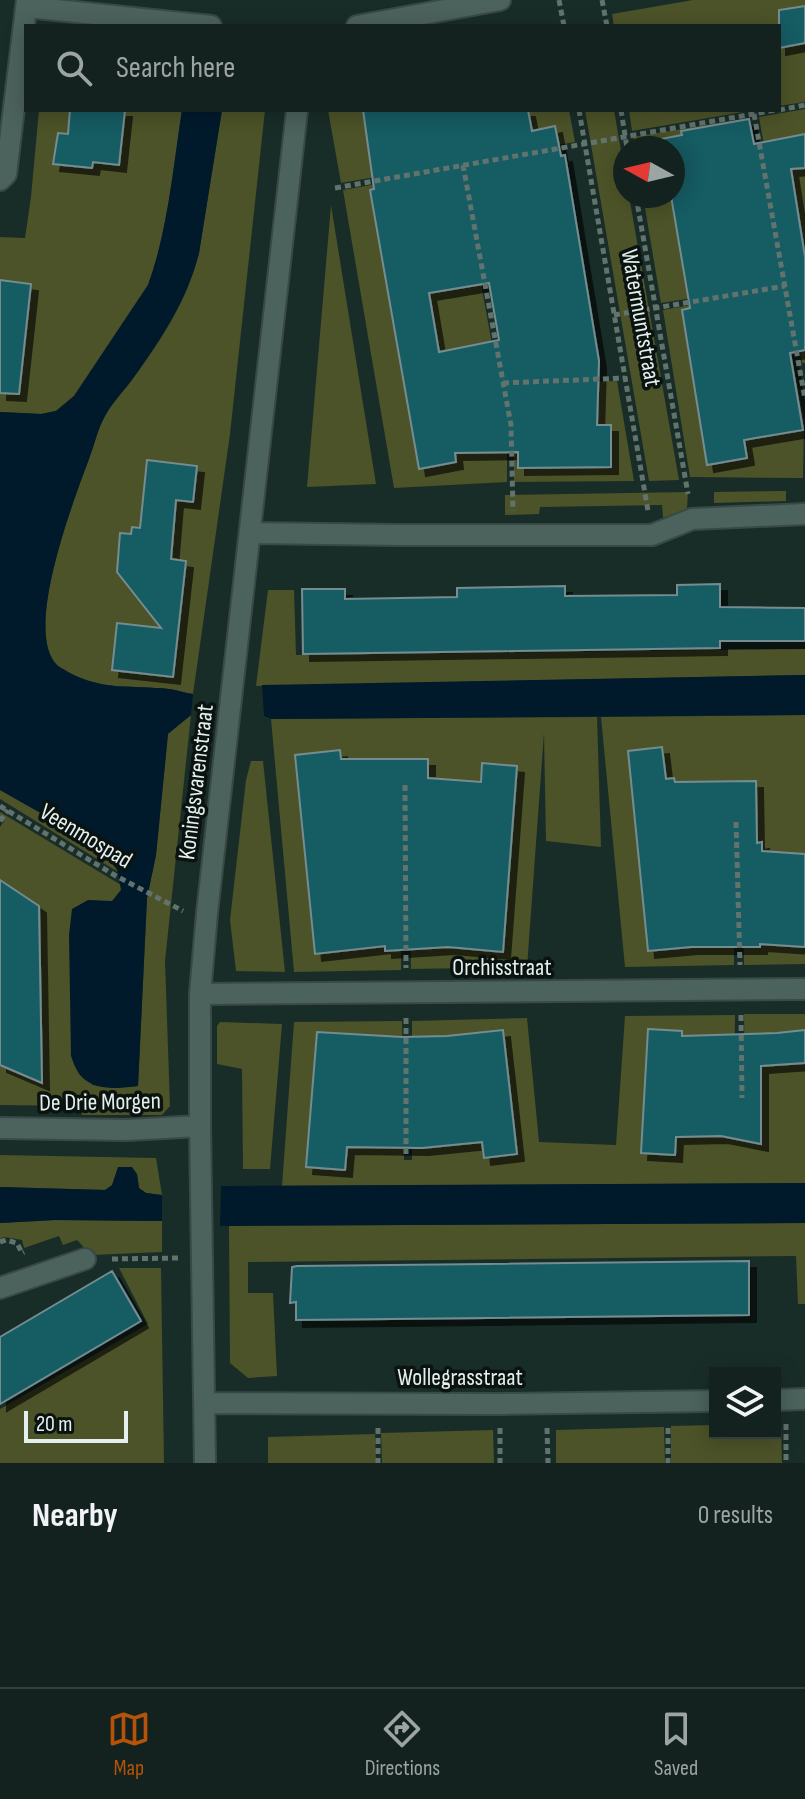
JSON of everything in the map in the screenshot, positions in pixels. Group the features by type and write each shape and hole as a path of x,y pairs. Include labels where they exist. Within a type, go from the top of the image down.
{"street":[{"path":"368,24 500,0"},
{"path":"25,24 27,4 194,24"},
{"path":"0,180 6,174 24,28"},
{"name":"Koningsvarenstraat","path":"205,1463 200,994 297,112"},
{"path":"250,533 652,535 692,519 805,514"},
{"name":"Orchisstraat","path":"200,994 805,989"},
{"name":"De Drie Morgen","path":"0,1128 127,1130 200,1126"},
{"path":"0,1288 85,1259"},
{"name":"Wollegrasstraat","path":"205,1403 709,1401"}],"path":[{"path":"559,0 564,24"},
{"path":"602,0 607,24"},
{"path":"781,109 805,105"},
{"name":"Watermuntstraat","path":"579,112 652,535"},
{"path":"621,112 625,136 766,112"},
{"path":"754,114 802,366 805,399"},
{"path":"335,188 613,138"},
{"path":"463,165 511,425 513,535"},
{"name":"Watermuntstraat","path":"638,208 692,519"},
{"path":"614,315 785,286"},
{"path":"503,383 625,378"},
{"name":"Veenmospad","path":"0,806 154,896"},
{"path":"0,821 8,810"},
{"path":"786,1463 788,1400"}],"green space":[{"path":"693,0 805,0 805,102 781,106 781,24 614,24 612,14"},
{"path":"805,109 805,363 802,363 759,117"},
{"path":"39,112 182,112 165,221 148,285 74,396 56,411 41,414 0,412 0,237 25,238"},
{"path":"222,112 265,112 230,434 193,694 93,682 58,666 48,649 45,625 55,563 103,421 164,333 188,286 199,253"},
{"path":"328,112 569,112 575,142 341,183"},
{"path":"585,112 614,112 618,136 613,136 613,208 631,208 679,480 649,481"},
{"path":"629,112 743,112 632,131"},
{"path":"750,118 780,284 661,303 645,208 685,208 685,136 639,136"},
{"path":"460,169 507,426 507,482 394,488 343,190"},
{"path":"331,205 376,484 307,487"},
{"path":"780,289 804,422 803,478 690,477 663,310"},
{"path":"617,381 634,481 514,482 514,424 507,384"},
{"path":"786,491 786,501 714,503 714,492"},
{"path":"688,492 687,509 677,516 663,517 662,505 540,507 539,514 505,515 505,495"},
{"path":"268,590 294,590 296,655 805,649 805,675 256,686"},
{"path":"191,715 165,961 170,1106 162,1115 82,1115 81,1106 0,1105 0,1065 42,1082 39,906 0,880 0,827 4,821 0,819 0,812 121,885 112,902 88,900 92,1085 116,1088 138,1086 147,898 156,855 168,733"},
{"path":"805,715 805,964 744,965 742,821 733,821 734,965 625,967 601,717"},
{"path":"597,717 601,847 546,841 544,733 527,967 411,969 408,758 400,759 401,970 294,972 271,719"},
{"path":"251,761 263,761 285,972 236,971 230,920 246,780"},
{"path":"0,790 101,847 118,872 0,799"},
{"path":"744,1014 805,1014 805,1183 282,1186 294,1022 402,1021 404,1160 412,1160 412,1021 527,1018 539,1142 616,1145 625,1016 735,1015 734,1099 745,1099"},
{"path":"220,1022 282,1024 270,1169 243,1169 242,1069 217,1064 217,1026"},
{"path":"0,1155 156,1158 162,1195 146,1193 139,1188 137,1174 117,1171 112,1186 105,1190 0,1187"},
{"path":"162,1221 162,1252 91,1255 77,1240 63,1245 59,1236 24,1248 22,1240 0,1239 0,1223"},
{"path":"805,1223 805,1304 798,1304 796,1256 248,1262 248,1293 273,1293 277,1376 248,1378 230,1363 229,1226"},
{"path":"119,1268 161,1268 164,1463 0,1463 0,1409 148,1324"},
{"path":"781,1423 782,1463 671,1463 671,1426 709,1425 709,1439 781,1439"},
{"path":"664,1427 665,1463 556,1463 556,1430"},
{"path":"493,1430 494,1463 382,1463 381,1433"},
{"path":"375,1434 376,1463 268,1463 268,1437"}],"water":[{"path":"182,112 222,112 194,270 164,333 100,425 55,563 45,625 48,649 58,666 81,678 105,685 169,689 193,694 191,715 168,734 156,855 147,898 138,1086 107,1088 92,1084 80,1075 71,1056 69,935 72,909 88,900 112,901 121,890 117,868 101,847 0,790 0,412 41,414 56,411 74,396 148,285 173,176"},
{"path":"805,675 805,715 271,719 264,716 262,685"},
{"path":"118,1167 132,1167 137,1174 139,1188 146,1193 162,1195 162,1221 0,1223 0,1187 105,1190 112,1185"},
{"path":"805,1183 805,1223 220,1226 221,1186"}],"building":[{"path":"805,6 805,43 781,48 779,10"},
{"path":"70,112 125,112 119,165 93,162 92,168 53,164 58,133 68,134"},
{"path":"363,112 528,112 532,131 555,126 561,156 565,155 599,361 597,425 611,425 611,467 518,468 518,452 455,453 456,462 419,469 370,190 374,189","holes":["489,283 499,340 439,352 429,293"]},
{"path":"749,119 754,144 805,134 805,168 791,169 805,257 805,350 790,353 803,430 744,440 747,458 707,465 682,310 690,308 673,208 685,208 685,136 677,136 682,135 681,131"},
{"path":"0,280 31,284 19,394 0,393"},
{"path":"147,460 197,466 193,502 176,500 171,559 186,561 173,677 112,670 117,623 161,628 117,572 120,533 131,534 132,527 140,528"},
{"path":"720,584 720,607 805,608 805,641 720,641 720,648 303,654 302,589 345,589 345,599 457,597 457,588 565,586 565,596 677,595 677,585"},
{"path":"662,747 666,779 674,778 675,782 756,781 757,843 762,842 762,851 805,854 805,947 760,944 760,947 691,947 648,951 628,751"},
{"path":"340,750 341,759 428,759 428,778 481,782 482,763 517,766 503,952 448,947 385,951 385,946 315,954 295,755"},
{"path":"0,880 39,906 42,1083 0,1065"},
{"path":"648,1029 682,1031 682,1036 805,1030 805,1063 761,1066 761,1144 721,1136 676,1137 675,1155 641,1153"},
{"path":"503,1030 517,1154 484,1158 482,1142 422,1148 347,1147 345,1170 306,1167 317,1032 402,1037"},
{"path":"749,1261 749,1315 296,1320 296,1302 290,1303 292,1267 297,1266"},
{"path":"112,1271 141,1321 0,1404 0,1337"}]}
